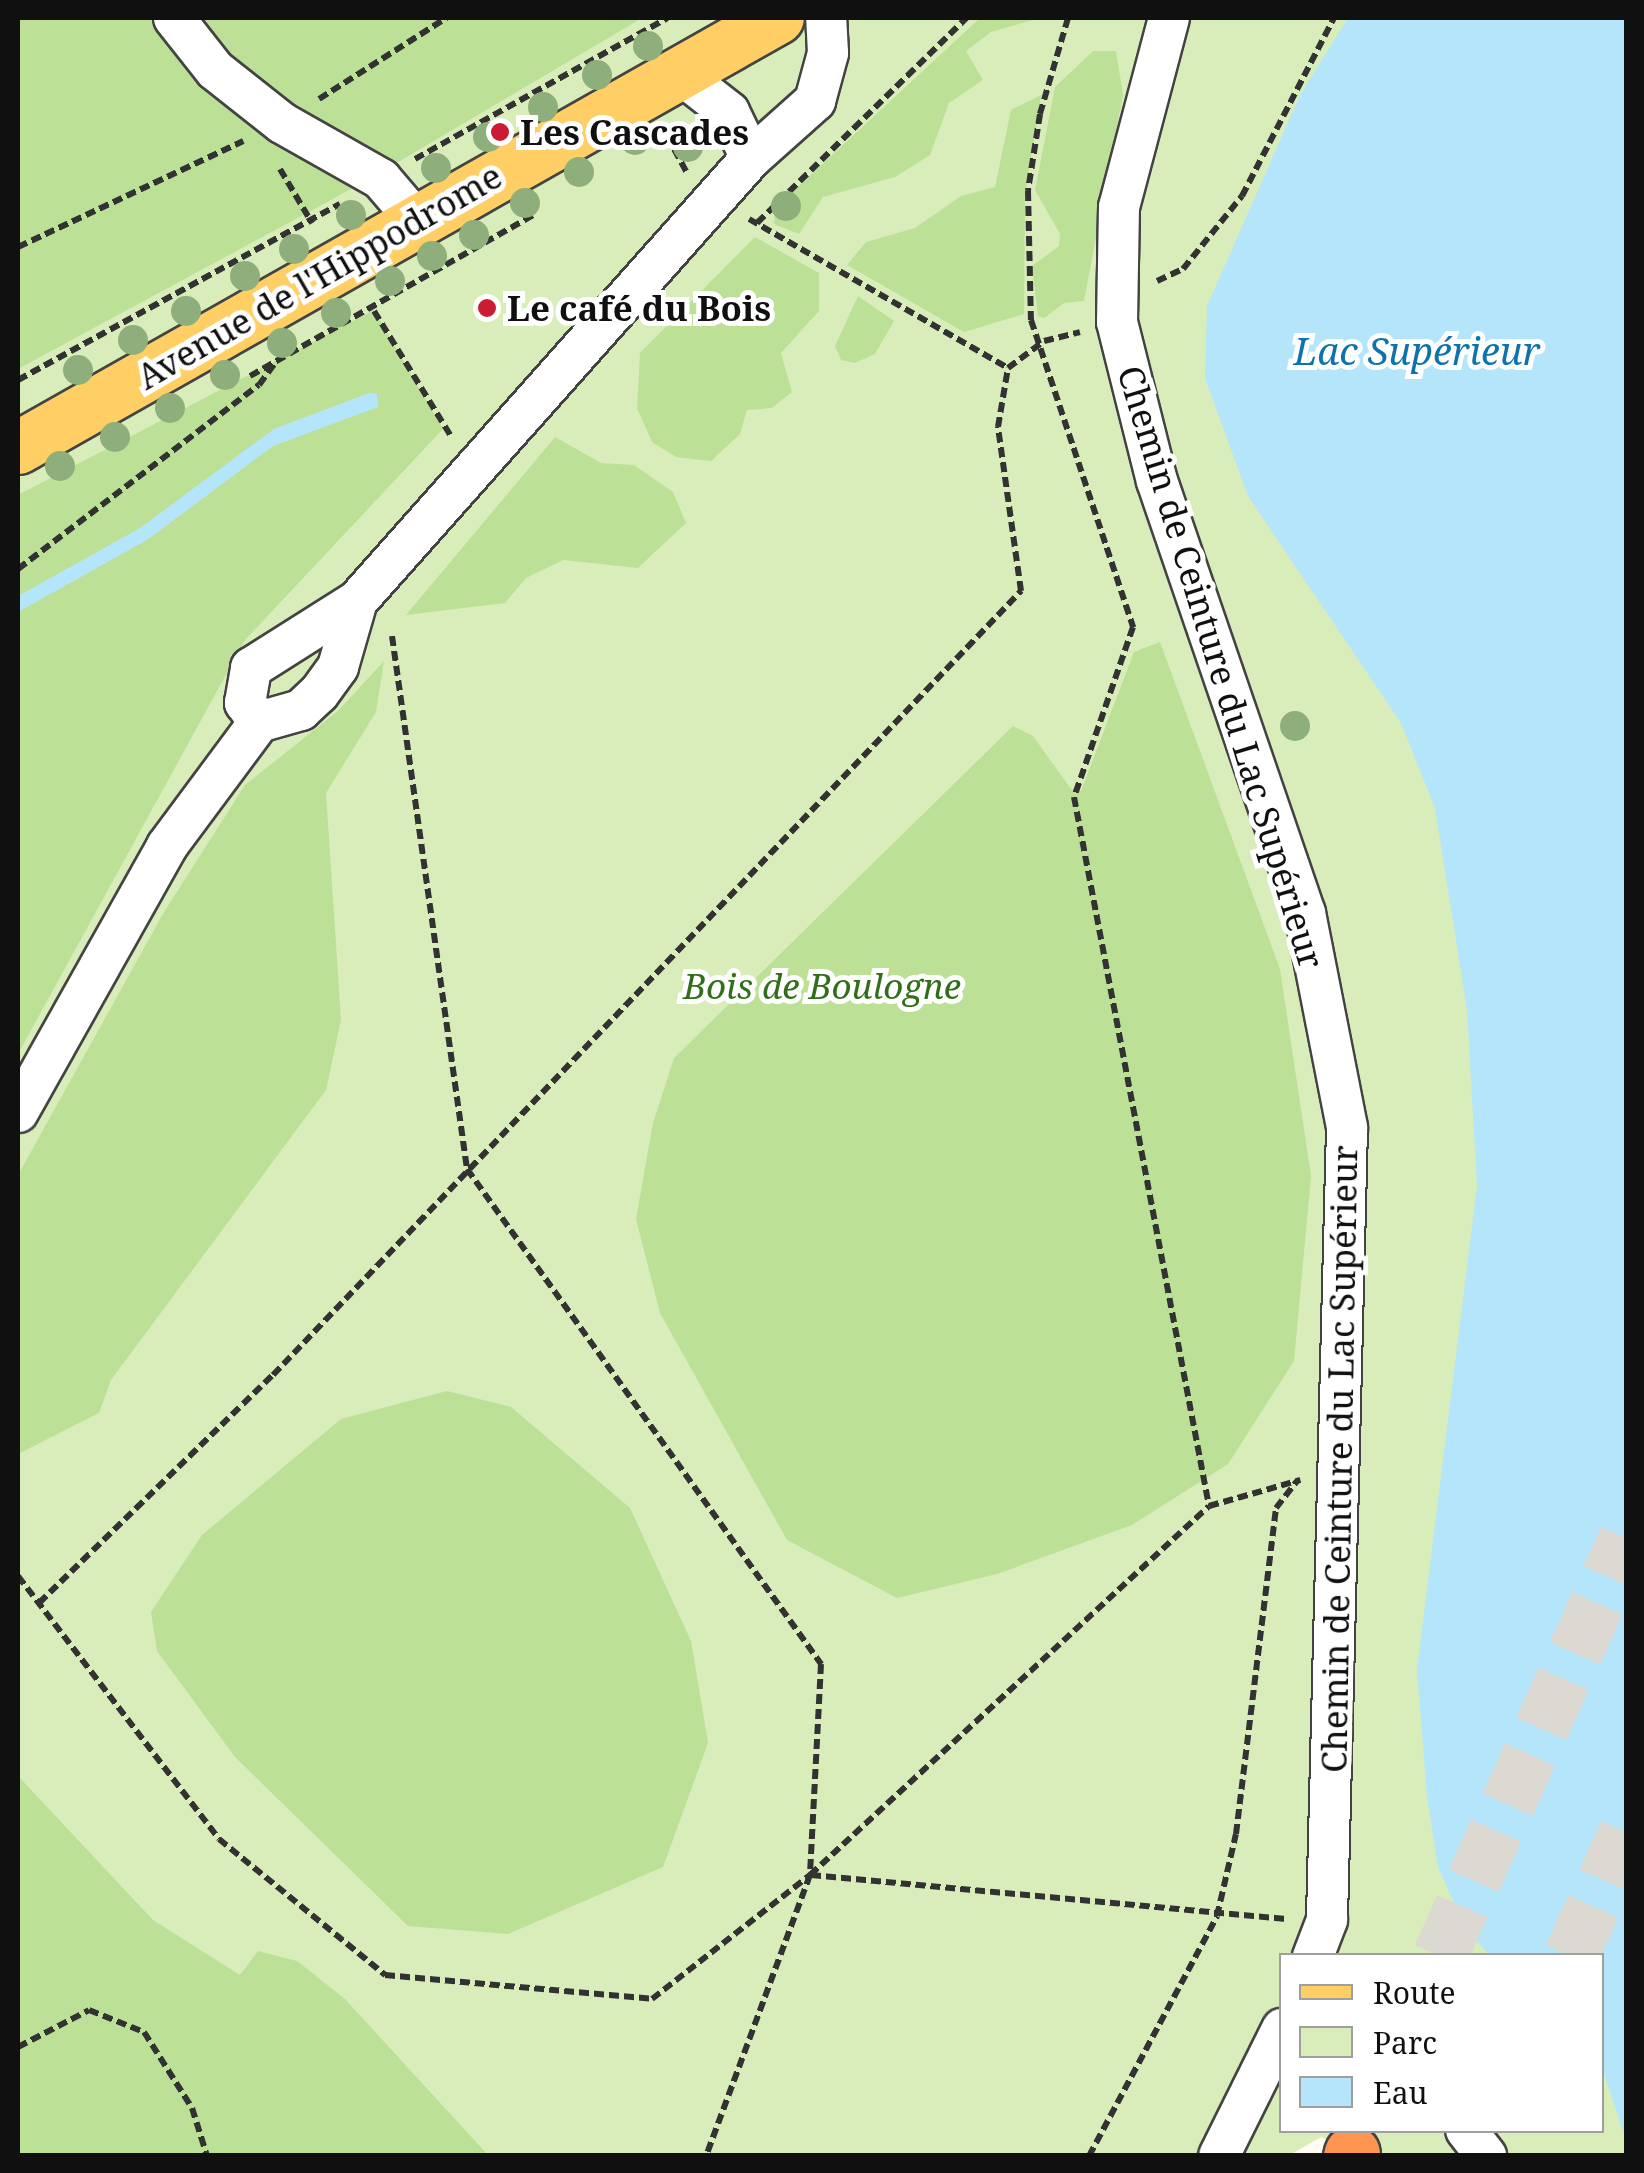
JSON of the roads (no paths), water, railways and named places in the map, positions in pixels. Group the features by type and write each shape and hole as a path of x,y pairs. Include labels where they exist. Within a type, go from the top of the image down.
{"main road":[{"name":"Avenue de l'Hippodrome","path":"18,448 778,18"}],"street":[{"path":"174,18 215,70 270,129 381,179 416,220"},
{"path":"259,722 245,703 251,668 365,592 476,462 750,158 815,100 828,54 826,18"},
{"name":"Chemin de Ceinture du Lac Supérieur","path":"1169,18 1119,208 1116,312 1156,481 1305,913 1348,1128 1340,1468 1320,1938"},
{"path":"678,72 730,112 750,158"},
{"path":"18,1112 168,846 259,722 301,710 319,693 338,667 365,592"},
{"path":"1219,2156 1279,2034"},
{"path":"1468,2133 1486,2156"}],"water":[{"name":"Lac Supérieur","path":"1348,18 1626,18 1626,2140 1604,2074 1604,1953 1487,1953 1466,1929 1438,1867 1427,1797 1417,1670 1477,1186 1467,1010 1435,808 1401,723 1248,496 1205,378 1207,306 1300,95"},
{"path":"369,393 377,394 378,407 273,446 147,540 18,612 18,596 140,528 274,429"}],"tunnel":[{"path":"1441,1953 1626,1538"},
{"path":"1572,1953 1626,1832"}],"place":[{"name":"Les Cascades","path":"500,132"},
{"name":"Le café du Bois","path":"487,308"}],"park label":[{"name":"Bois de Boulogne","path":"822,986"}]}
